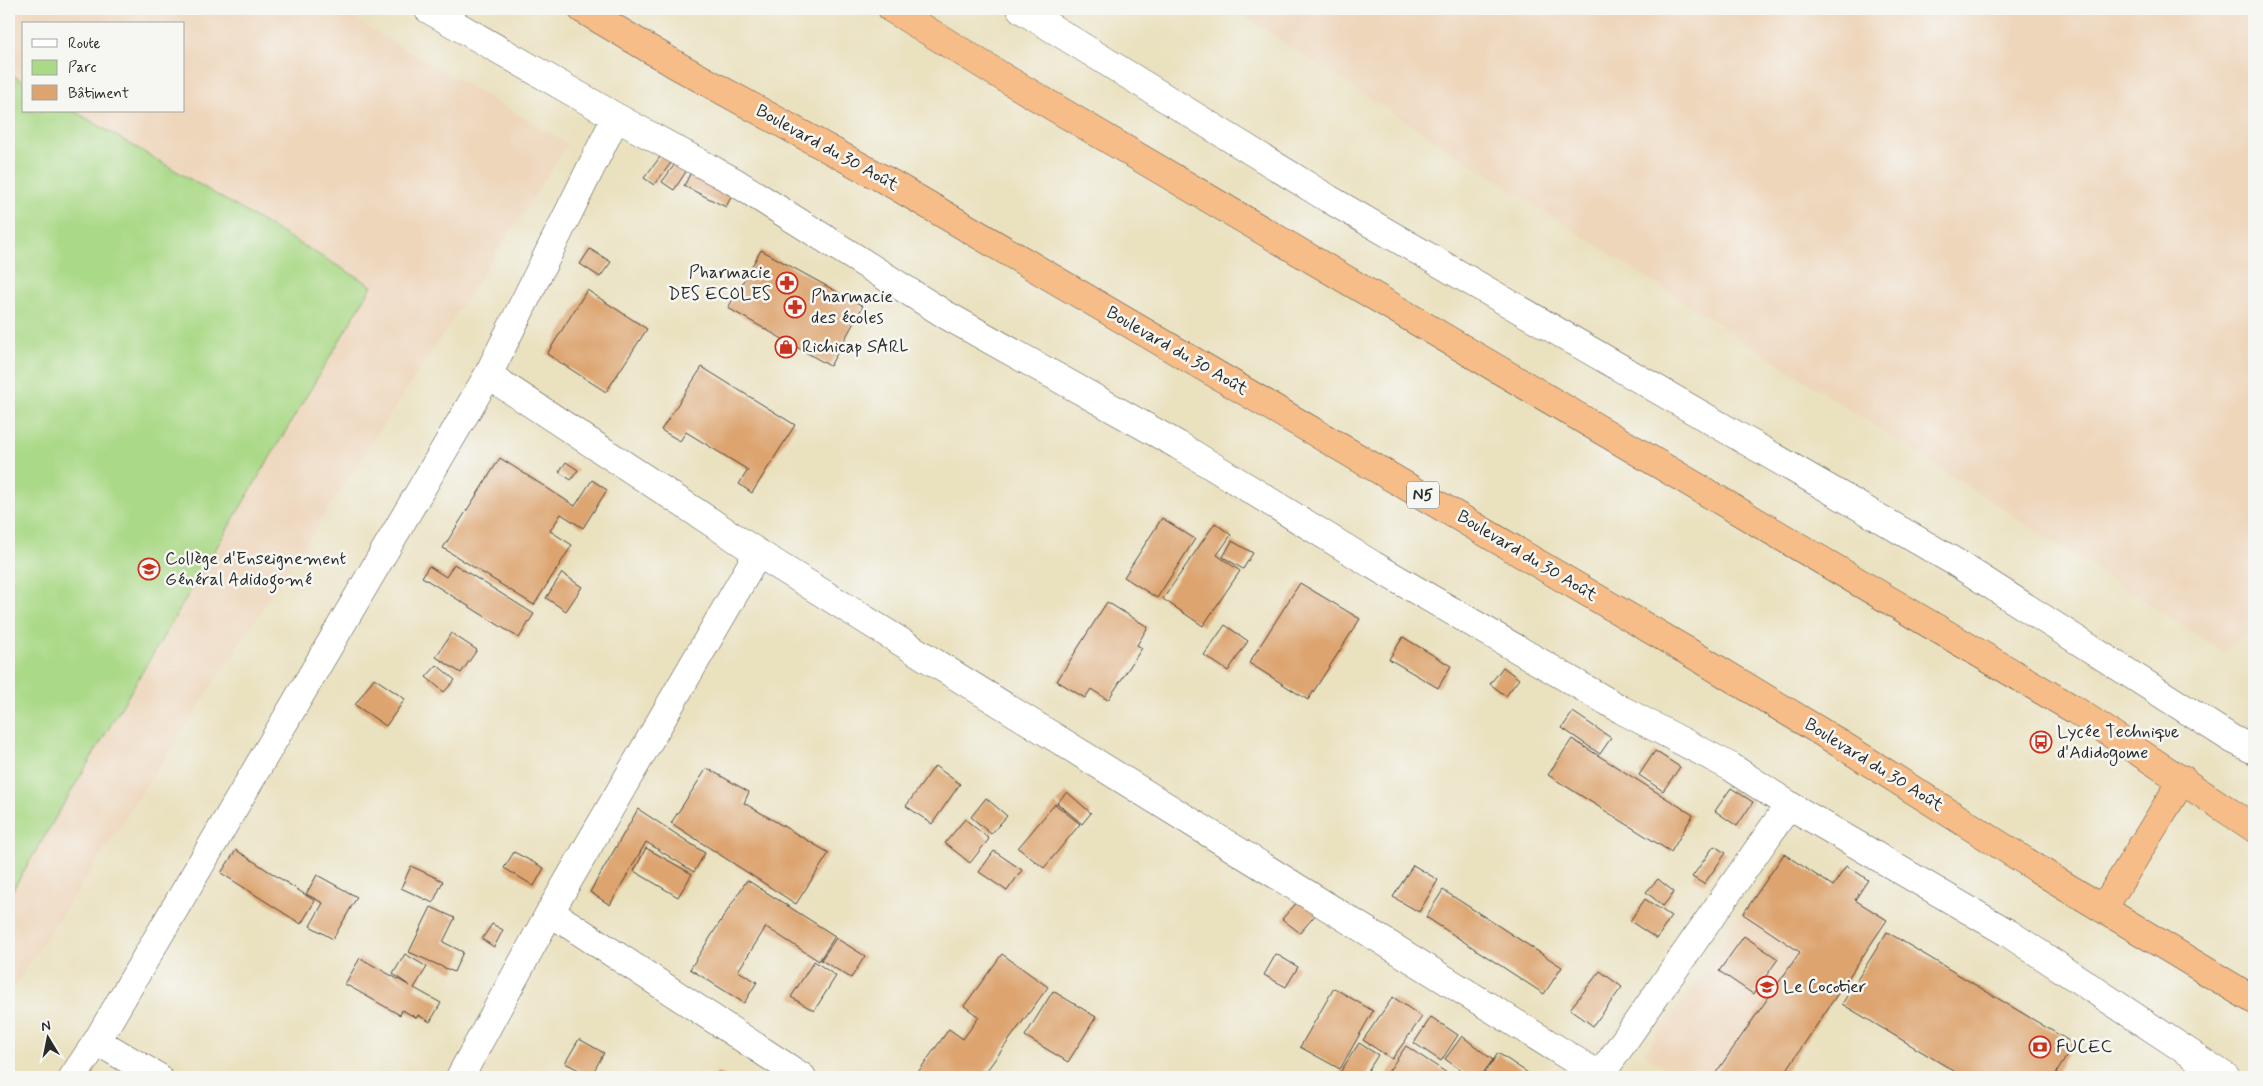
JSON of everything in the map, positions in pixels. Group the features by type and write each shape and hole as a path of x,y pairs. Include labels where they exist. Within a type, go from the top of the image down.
{"highway":[{"name":"Boulevard du 30 Août","path":"582,9 678,66 894,185 1704,661 1839,743 2103,909 2254,1000"},
{"path":"892,9 1020,87 2075,710 2183,779 2254,828"},
{"path":"2103,909 2183,779"}],"street":[{"path":"428,9 616,118 735,182 946,315 1178,446 1373,565 1622,710 1731,767 1789,806 2008,933 2226,1077"},
{"path":"1021,9 1329,199 1955,562 2232,739 2254,750"},
{"path":"72,1077 97,1041 488,375 616,118"},
{"path":"488,375 758,553 1601,1077 1789,806"},
{"path":"460,1077 550,912 758,553"},
{"path":"550,912 802,1077"},
{"path":"97,1041 158,1077"}],"shaded area":[{"name":"Collège d'Enseignement Général Adidogomé","path":"9,9 337,9 568,144 9,995"},
{"path":"1233,9 2254,9 2254,639 2244,633 2223,652"},
{"name":"Le Cocotier","path":"1784,854 1887,920 1782,1077 1678,1077 1644,1054"}],"green space":[{"path":"9,73 22,81 22,112 76,112 372,286 9,896"}],"building":[{"path":"664,152 674,159 654,185 644,178"},
{"path":"680,157 691,164 674,190 662,182"},
{"path":"695,164 737,185 726,207 684,186"},
{"path":"590,249 611,262 600,277 580,264"},
{"name":"Pharmacie des écoles","path":"761,250 863,306 830,366 728,308"},
{"path":"587,290 647,329 606,392 547,354"},
{"path":"702,367 795,425 752,493 739,484 748,470 686,432 680,441 661,430"},
{"path":"500,458 575,506 592,480 607,490 583,528 561,514 550,531 572,545 534,605 443,548"},
{"path":"566,462 578,470 571,480 559,472"},
{"path":"1162,518 1195,539 1157,598 1124,577"},
{"path":"1215,523 1231,535 1217,555 1240,571 1203,626 1163,599"},
{"path":"1232,541 1253,553 1243,569 1223,557"},
{"path":"454,564 534,614 519,638 422,577 429,566 446,577"},
{"path":"562,573 582,587 566,611 546,598"},
{"path":"1300,583 1360,619 1308,700 1249,663"},
{"path":"1107,602 1148,627 1137,645 1142,648 1108,700 1091,689 1085,698 1057,681"},
{"path":"1225,625 1248,641 1228,671 1204,655"},
{"path":"451,633 477,650 461,673 436,657"},
{"path":"1403,637 1451,666 1438,688 1389,659"},
{"path":"437,665 455,680 444,692 426,677"},
{"path":"1503,667 1519,679 1506,696 1490,684"},
{"path":"374,678 405,699 386,726 355,705"},
{"path":"1573,712 1611,738 1600,754 1562,728"},
{"path":"1572,739 1693,815 1671,852 1548,775"},
{"path":"1655,751 1680,767 1663,791 1639,775"},
{"path":"935,766 960,784 932,824 906,806"},
{"path":"707,768 749,792 744,803 829,853 796,904 671,823"},
{"path":"1731,788 1753,802 1737,826 1715,811"},
{"path":"1067,792 1091,813 1082,824 1057,803"},
{"path":"986,798 1007,816 991,834 971,817"},
{"path":"1055,804 1080,824 1044,868 1018,848"},
{"path":"638,809 705,853 694,872 646,842 610,905 590,892"},
{"path":"965,819 989,839 970,863 945,843"},
{"path":"1714,846 1726,853 1704,884 1692,877"},
{"path":"646,848 692,874 678,897 634,871"},
{"path":"236,850 315,901 301,924 221,873"},
{"path":"994,851 1022,870 1007,891 979,872"},
{"path":"514,852 544,868 534,886 504,868"},
{"path":"1784,854 1833,886 1846,866 1858,873 1868,880 1855,900 1887,920 1782,1077 1713,1077 1800,952 1743,914"},
{"path":"1413,865 1438,880 1419,912 1393,897"},
{"path":"411,866 443,881 433,903 401,888"},
{"path":"317,875 357,897 333,939 310,926 323,903 306,894"},
{"path":"1658,879 1674,892 1663,906 1646,892"},
{"path":"747,880 835,936 819,961 766,927 738,971 757,982 744,1003 690,969"},
{"path":"1443,890 1562,967 1544,994 1426,917"},
{"path":"1300,899 1317,913 1300,933 1282,919"},
{"path":"1645,899 1671,916 1657,939 1630,921"},
{"path":"431,907 455,918 443,942 463,952 454,972 409,952"},
{"path":"492,924 503,930 494,947 482,939"},
{"path":"1887,932 2074,1044 2054,1077 1964,1077 1842,1004"},
{"path":"1744,936 1778,959 1753,994 1719,971"},
{"path":"836,938 865,956 851,978 821,960"},
{"path":"405,954 427,967 414,988 441,1003 430,1022 418,1015 417,1018 402,1010 400,1015 345,984 360,958 410,986 393,974"},
{"path":"1002,954 1048,987 982,1077 918,1077 916,1075 949,1029 963,1039 979,1017 964,1006"},
{"path":"1276,954 1298,967 1286,987 1264,975"},
{"path":"814,961 836,976 814,1011 791,997"},
{"path":"1600,971 1622,987 1593,1026 1570,1009"},
{"path":"1334,988 1373,1011 1340,1069 1300,1047"},
{"path":"1053,991 1096,1017 1068,1062 1025,1036"},
{"path":"1393,997 1422,1017 1392,1059 1363,1040"},
{"path":"1431,1017 1458,1035 1441,1061 1414,1043"},
{"path":"1462,1036 1493,1060 1480,1077 1470,1077 1445,1059"},
{"path":"579,1039 604,1053 591,1076 565,1063"},
{"path":"1359,1043 1378,1055 1364,1077 1337,1077"},
{"path":"1406,1046 1453,1077 1390,1077 1386,1075"},
{"path":"1498,1053 1534,1077 1482,1077"},
{"path":"718,1072 726,1077 714,1077"}],"place":[{"name":"Pharmacie DES ECOLES","path":"787,283"},
{"name":"Pharmacie des écoles","path":"795,307"},
{"name":"Richicap SARL","path":"786,347"},
{"name":"Collège d'Enseignement Général Adidogomé","path":"149,569"},
{"name":"Lycée Technique d'Adidogome","path":"2041,742"},
{"name":"Le Cocotier","path":"1767,987"},
{"name":"FUCEC","path":"2040,1047"}]}
